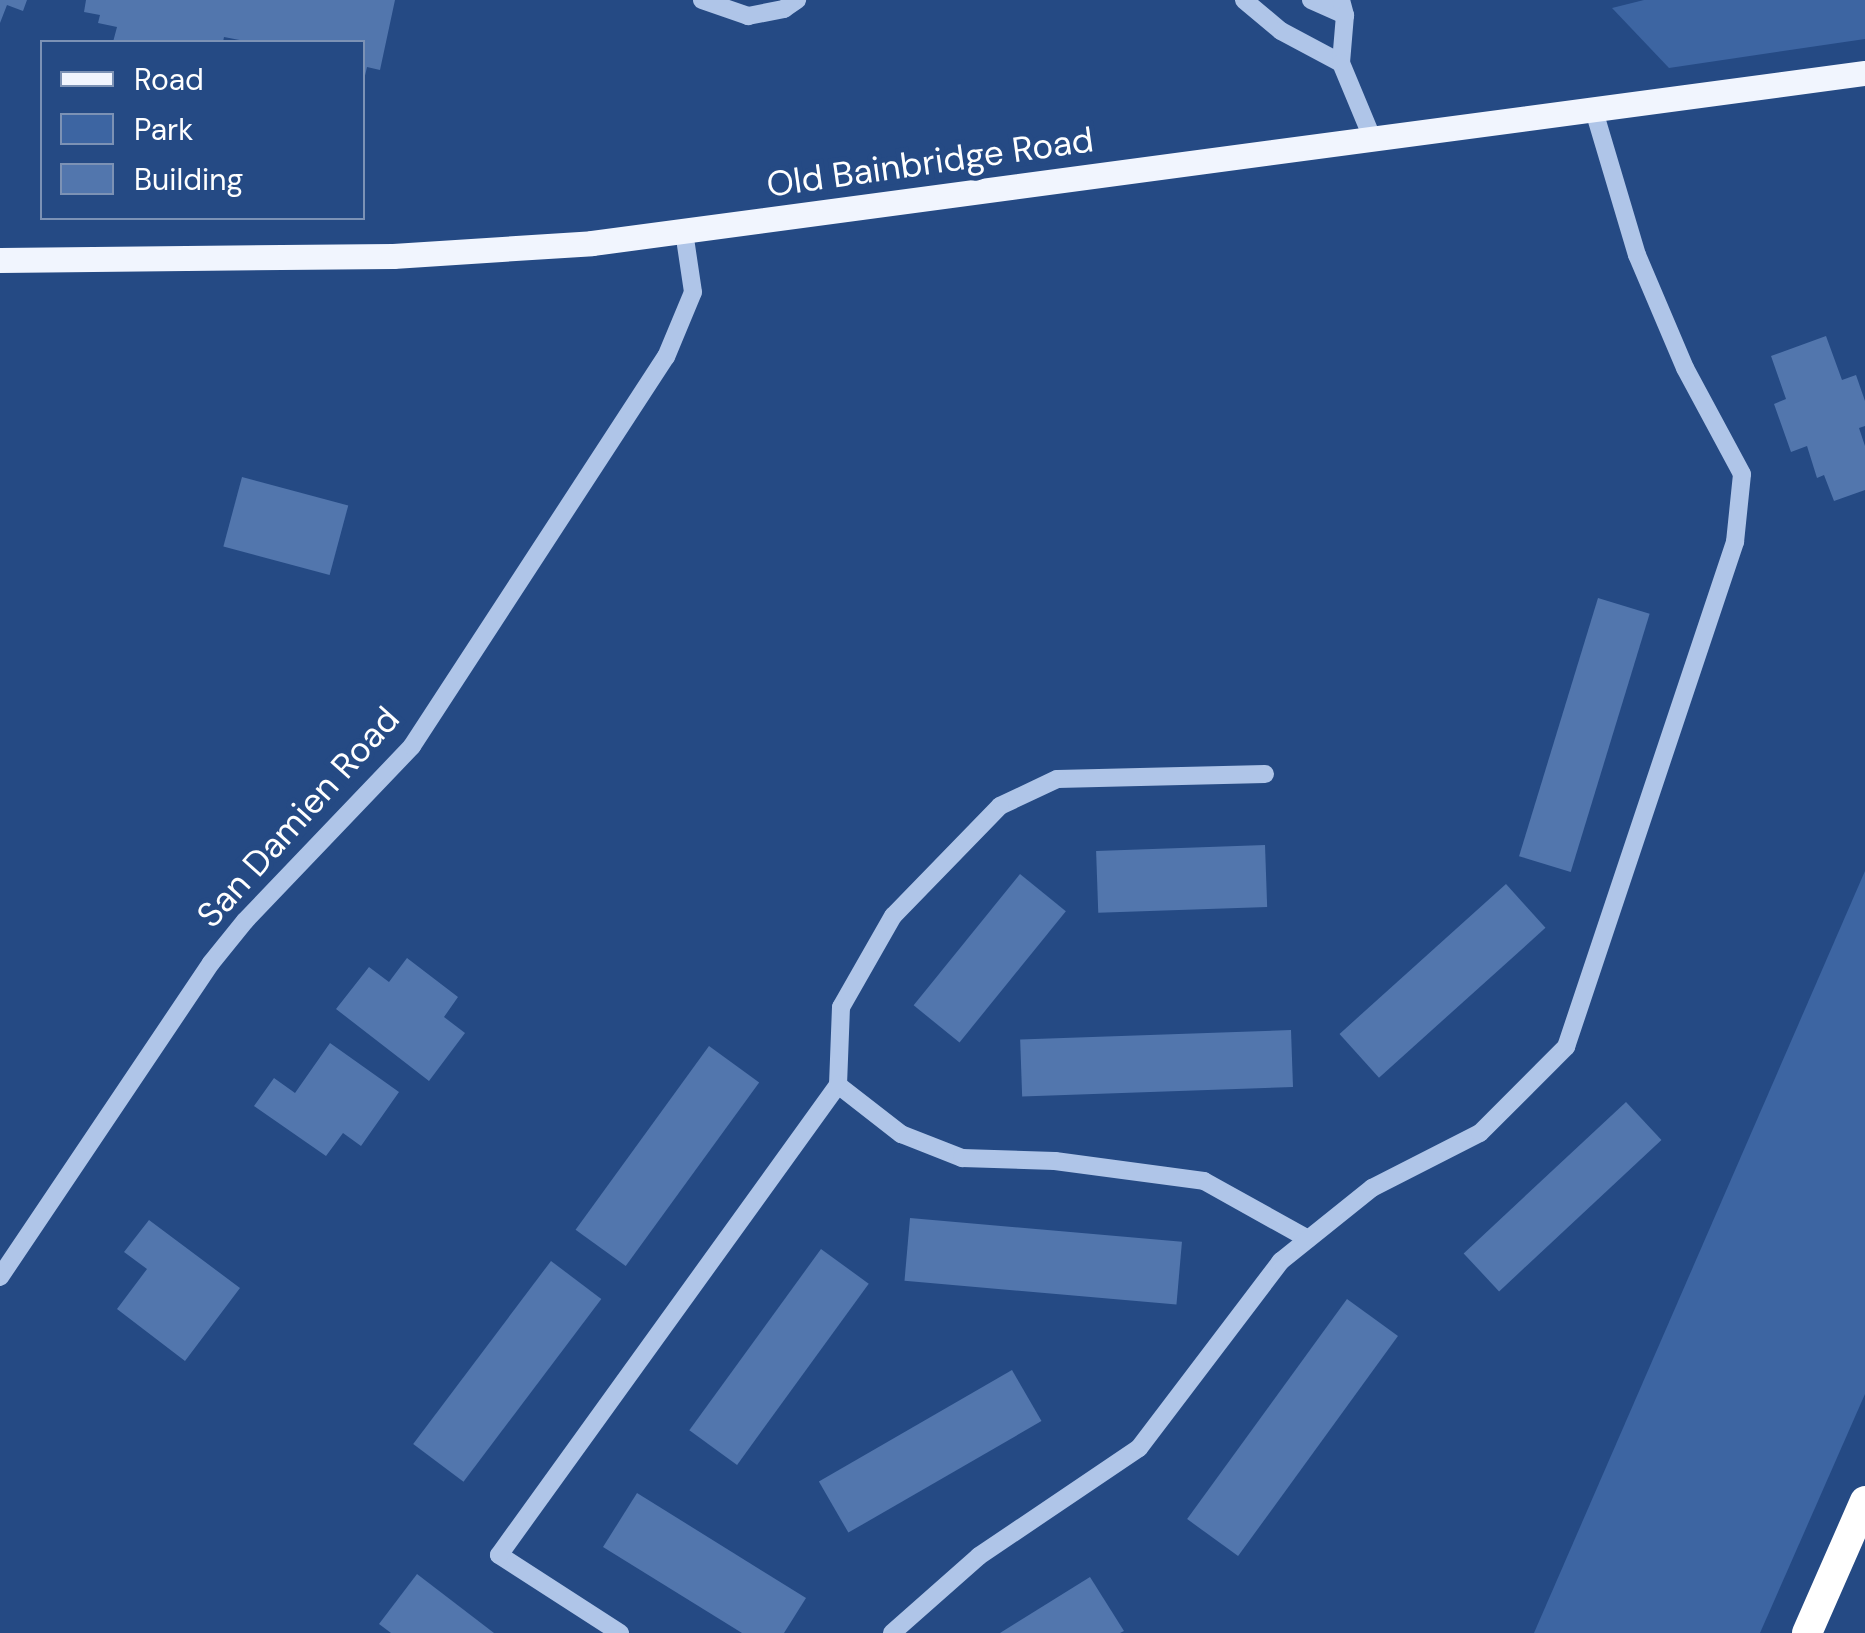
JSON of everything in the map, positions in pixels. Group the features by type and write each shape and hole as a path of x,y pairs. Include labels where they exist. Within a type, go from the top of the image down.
{"highway":[{"path":"1807,1633 1865,1501"}],"main road":[{"name":"Old Bainbridge Road","path":"0,260 393,256 684,232 1372,135 1594,112 1865,73"}],"street":[{"path":"702,0 748,16 784,8 797,0"},
{"path":"1244,0 1281,31 1341,63"},
{"path":"1311,0 1343,7 1341,63 1372,135"},
{"path":"892,1633 980,1556 1139,1448 1281,1261 1372,1188 1480,1133 1566,1047 1734,542 1742,474 1685,368 1637,255 1594,112"},
{"name":"San Damien Road","path":"0,1276 211,963 422,730 666,358 693,292 684,232"},
{"path":"620,1633 499,1555 838,1085 841,1008 894,916 1000,806 1057,779 1265,774"},
{"path":"838,1085 901,1134 962,1158 1054,1161 1204,1181 1308,1239"}],"green space":[{"path":"1644,0 1865,0 1865,39 1669,68 1612,8"},
{"path":"1865,871 1865,1394 1760,1633 1534,1633"}],"building":[{"path":"0,0 27,0 23,11 7,5 0,23"},
{"path":"86,0 395,0 380,70 367,67 365,76 365,40 114,40 117,27 98,23 100,15 84,12"},
{"path":"1826,336 1842,380 1856,375 1865,401 1865,426 1859,428 1865,446 1865,490 1834,501 1824,475 1817,478 1807,446 1791,452 1774,404 1786,399 1771,356"},
{"path":"242,477 348,505 330,575 223,547"},
{"path":"1598,598 1650,614 1571,872 1519,856"},
{"path":"1265,845 1267,907 1098,913 1096,851"},
{"path":"1020,874 1066,911 959,1042 914,1005"},
{"path":"1506,884 1545,928 1379,1078 1340,1034"},
{"path":"407,958 458,997 444,1017 465,1033 429,1081 336,1009 369,967 389,982"},
{"path":"1291,1030 1293,1087 1022,1096 1020,1039"},
{"path":"330,1043 399,1092 361,1146 343,1133 326,1156 254,1106 274,1078 295,1093"},
{"path":"709,1046 759,1082 626,1266 576,1230"},
{"path":"1626,1102 1661,1140 1499,1291 1464,1253"},
{"path":"910,1218 1182,1242 1176,1305 905,1281"},
{"path":"149,1220 240,1288 185,1361 117,1309 147,1269 124,1252"},
{"path":"821,1249 869,1284 737,1465 689,1430"},
{"path":"551,1261 601,1299 463,1482 413,1444"},
{"path":"1347,1299 1398,1336 1238,1556 1187,1519"},
{"path":"1012,1370 1042,1421 848,1533 819,1482"},
{"path":"637,1493 806,1598 784,1633 742,1633 603,1547"},
{"path":"417,1574 494,1633 391,1633 379,1624"},
{"path":"1090,1577 1124,1631 1000,1633"}]}
